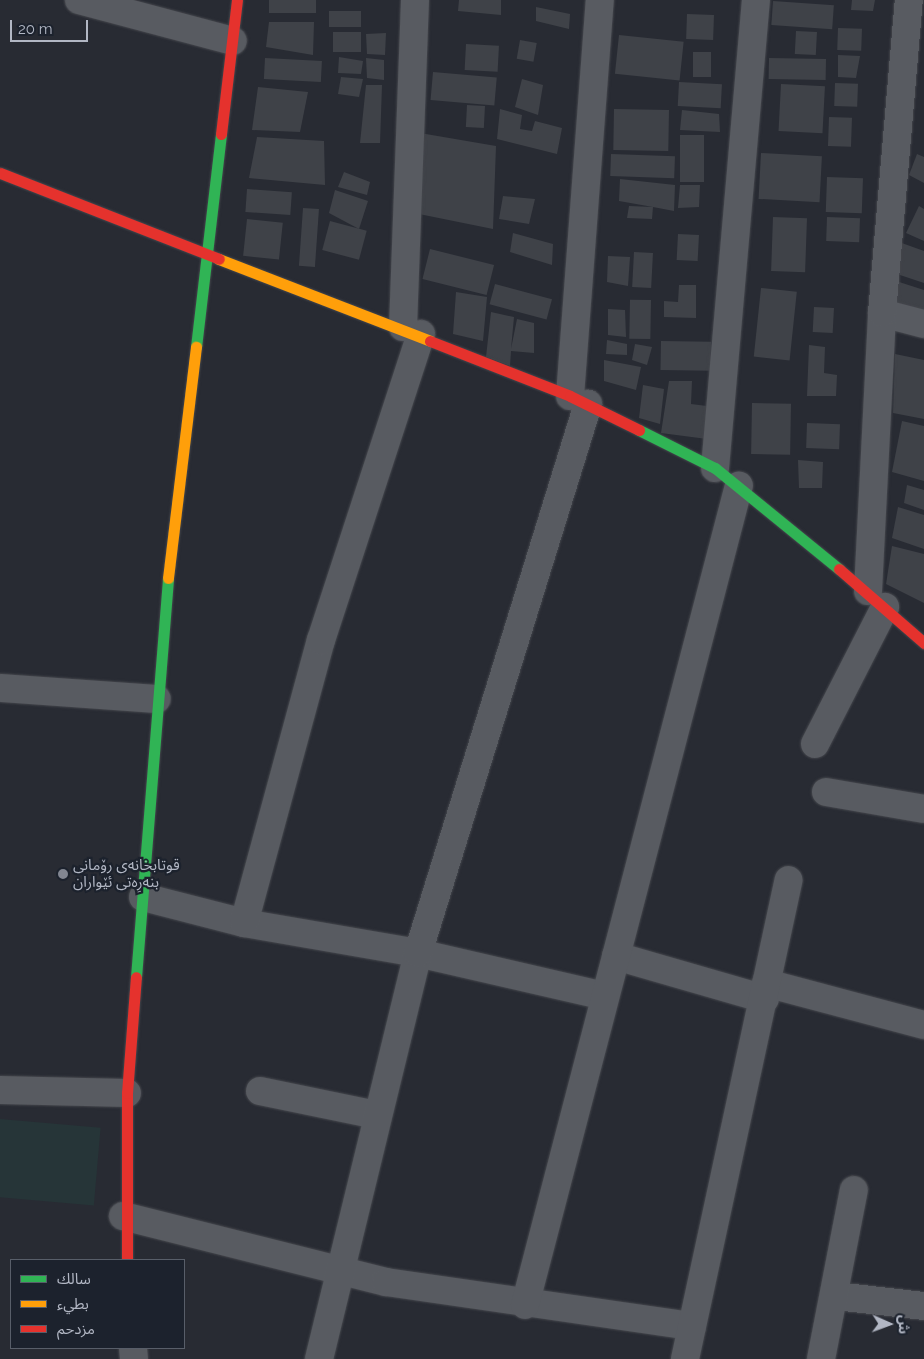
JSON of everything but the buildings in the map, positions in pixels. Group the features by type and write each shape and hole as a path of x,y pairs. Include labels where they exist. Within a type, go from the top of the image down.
{"street":[{"path":"79,0 233,41"},
{"path":"126,1259 123,1216 127,1093 157,699 206,251 237,0"},
{"path":"244,923 321,640 412,331 415,0"},
{"path":"319,1359 339,1268 418,953 579,400 600,0"},
{"path":"715,468 756,0"},
{"path":"815,744 876,599 882,312 913,7"},
{"path":"0,173 412,331 579,400 715,468 739,485 876,599 924,643"},
{"path":"882,312 924,324"},
{"path":"525,1305 604,996 739,485"},
{"path":"0,688 157,699"},
{"path":"826,792 924,810"},
{"path":"686,1359 789,880"},
{"path":"143,897 244,923 418,953 604,996"},
{"path":"616,956 765,991 924,1025"},
{"path":"0,1090 127,1093"},
{"path":"260,1091 377,1115"},
{"path":"821,1359 836,1296 854,1190"},
{"path":"123,1216 339,1268 386,1282 525,1305 692,1326"},
{"path":"836,1296 924,1306"}],"shaded area":[{"path":"0,1119 101,1128 94,1206 0,1197"}],"traffic: fast":[{"path":"196,347 221,134"},
{"path":"639,430 715,468 839,569"},
{"path":"136,977 168,578"}],"traffic: slow":[{"path":"219,259 430,341"},
{"path":"168,578 196,347"}],"traffic: jam":[{"path":"221,134 237,0"},
{"path":"0,173 219,259"},
{"path":"430,341 570,396 639,430"},
{"path":"839,569 924,643"},
{"path":"127,1259 127,1093 136,977"}],"place":[{"name":"قوتابخانەی رۆمانی بنەرِەتی ئێواران","path":"63,874"}]}
